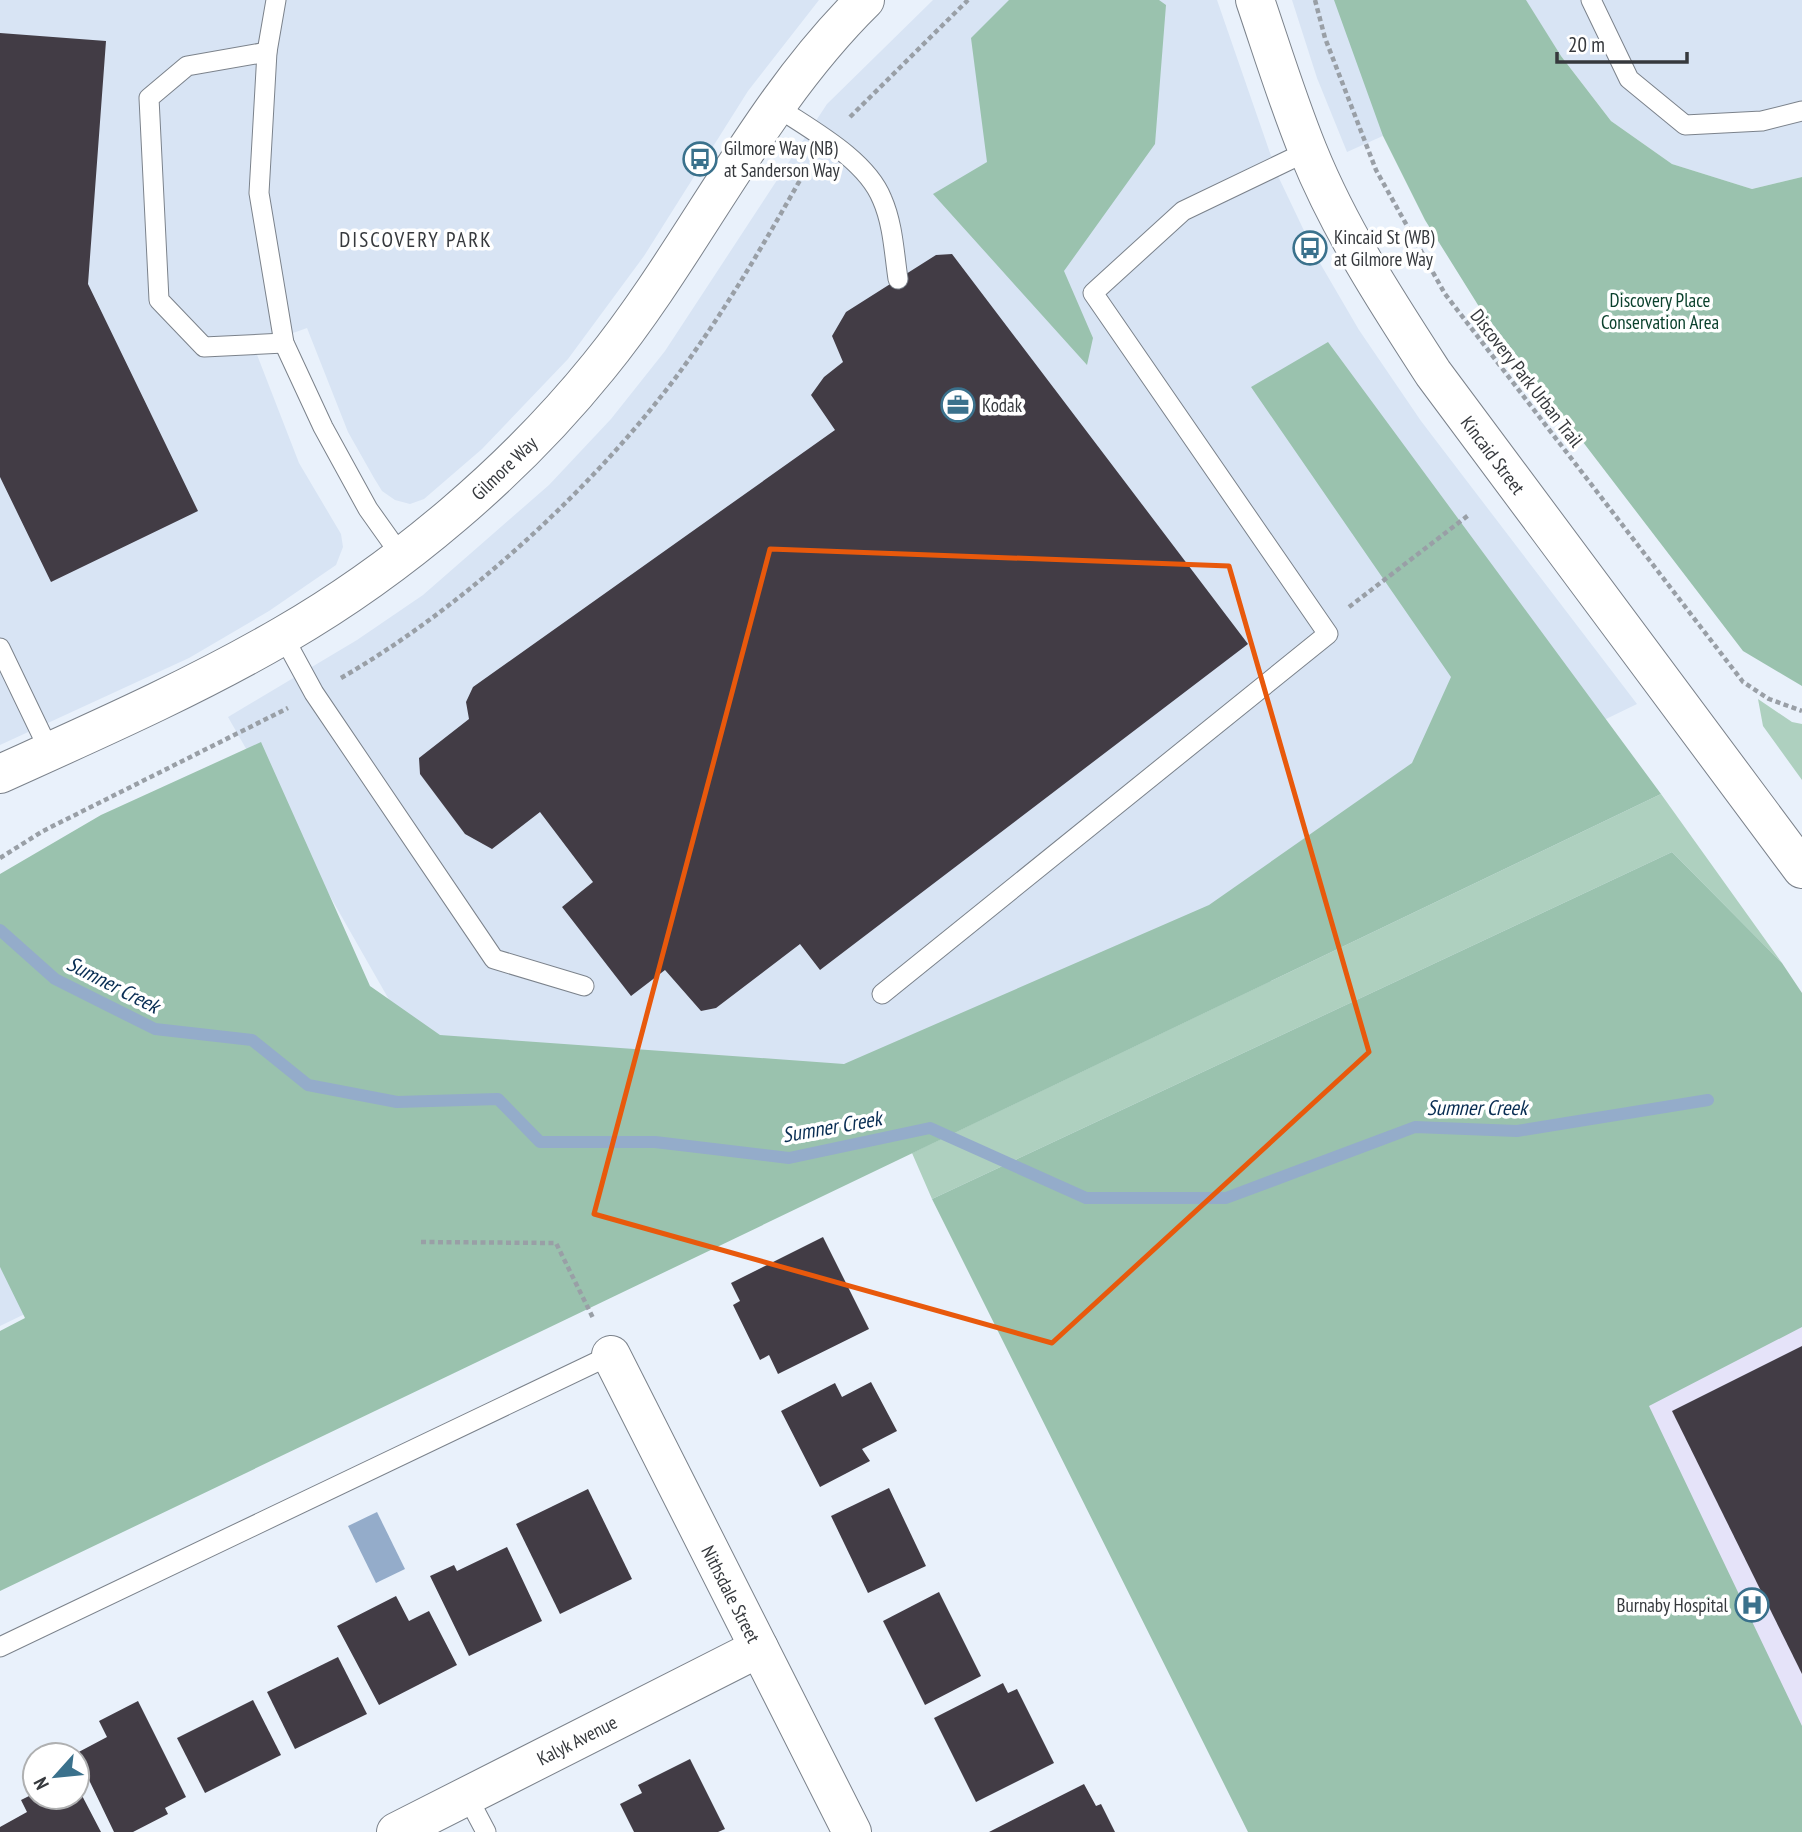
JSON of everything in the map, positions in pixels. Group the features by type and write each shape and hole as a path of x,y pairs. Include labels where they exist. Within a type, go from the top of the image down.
{"street":[{"name":"Gilmore Way","path":"0,774 50,752 283,636 343,598 471,500 539,435 599,366 650,299 777,107 865,0"},
{"name":"Kincaid Street","path":"1255,0 1308,151 1355,246 1433,373 1802,869"},
{"name":"Nithsdale Street","path":"611,1355 852,1832"},
{"name":"Kalyk Avenue","path":"396,1832 758,1648"}],"lane":[{"path":"275,0 267,52 259,193 284,343 329,438 368,509 400,554"},
{"path":"1591,0 1629,79 1685,125 1762,121 1802,111"},
{"path":"267,52 187,66 149,98 159,300 204,347 284,343"},
{"path":"777,107 852,159 882,197 892,234 898,279"},
{"path":"882,994 1328,634 1093,293 1183,211 1308,151"},
{"path":"283,636 314,693 494,959 584,986"},
{"path":"0,648 50,752"},
{"path":"0,1647 611,1355"},
{"path":"467,1796 486,1832"}],"path":[{"name":"Discovery Park Urban Trail","path":"1315,0 1325,38 1376,170 1445,294 1742,682 1769,699 1802,711"},
{"path":"1323,627 1470,514"},
{"path":"421,1242 556,1243 611,1355"}],"highlighted area":[{"path":"770,549 1229,566 1369,1052 1052,1343 594,1214"}],"shaded area":[{"path":"0,0 819,0 748,91 644,256 568,359 482,449 424,499 410,504 395,500 382,491 348,432 307,328 254,347 299,463 341,534 343,547 336,565 269,611 189,658 0,745"},
{"path":"933,0 1217,0 1278,176 1317,258 1359,330 1421,421 1637,704 783,1117 416,1047 228,717 357,640 423,595 549,485 611,419 665,351 827,104"},
{"path":"1292,0 1802,0 1802,177 1752,189 1672,164 1611,121 1561,56 1347,152 1317,78"},
{"path":"0,1241 33,1310 0,1326"},
{"name":"Burnaby Hospital","path":"1802,1310 1802,1832 1609,1407"},
{"path":"377,1512 405,1569 376,1583 348,1526"}],"green space":[{"path":"1009,0 1159,0 1166,5 1155,144 1064,271 1093,338 1087,365 933,194 987,162 971,38"},
{"name":"Discovery Place Conservation Area","path":"1334,0 1526,0 1561,56 1611,121 1672,164 1752,189 1802,177 1802,686 1743,651 1478,305 1425,220 1383,136"},
{"path":"1328,342 1661,794 0,1591 0,1331 25,1318 0,1267 0,874 101,815 261,742 370,986 440,1035 844,1064 1209,905 1412,763 1451,677 1251,387"},
{"path":"1758,699 1792,722 1802,724 1802,780 1763,726"},
{"path":"1661,794 1782,963 1672,852 932,1199 912,1153"},
{"path":"1672,852 1782,963 1802,993 1802,1327 1649,1406 1802,1726 1802,1832 1248,1832 932,1199"}],"building":[{"path":"0,33 106,41 88,284 198,511 51,582 0,477"},
{"path":"952,254 1248,644 820,970 800,944 716,1008 701,1011 665,970 631,996 562,907 593,882 540,812 492,849 465,834 420,774 419,758 469,719 466,702 473,687 835,430 811,395 824,377 843,362 832,336 846,312 936,255"},
{"path":"823,1237 869,1329 778,1374 769,1355 760,1360 733,1305 740,1301 731,1283"},
{"path":"1802,1346 1802,1674 1672,1411"},
{"path":"871,1382 897,1431 862,1449 870,1461 820,1487 781,1411 835,1383 842,1397"},
{"path":"889,1488 926,1566 868,1593 831,1516"},
{"path":"588,1489 632,1579 560,1614 516,1524"},
{"path":"507,1547 542,1621 469,1656 430,1576 454,1565 457,1571"},
{"path":"939,1592 981,1676 925,1705 883,1621"},
{"path":"396,1596 409,1621 429,1611 457,1665 379,1705 337,1626"},
{"path":"338,1657 367,1714 295,1749 267,1692"},
{"path":"1003,1683 1008,1693 1017,1689 1054,1763 976,1802 934,1718"},
{"path":"253,1700 281,1755 205,1793 177,1738"},
{"path":"138,1701 186,1797 165,1808 168,1814 133,1832 114,1832 91,1784 91,1745 107,1737 99,1721"},
{"path":"690,1759 725,1829 718,1832 634,1832 620,1804 642,1793 638,1785"},
{"path":"1084,1784 1096,1806 1101,1804 1115,1832 989,1832"},
{"path":"90,1811 101,1832 0,1832 0,1827 27,1812"}],"waterway":[{"name":"Sumner Creek","path":"0,930 55,979 155,1029 252,1040 308,1085 397,1102 498,1099 540,1142 655,1142 789,1158 930,1128 1086,1198 1226,1198 1415,1127 1517,1131 1708,1100"}],"place":[{"name":"Gilmore Way (NB) at Sanderson Way","path":"700,159"},
{"name":"Kincaid St (WB) at Gilmore Way","path":"1310,248"},
{"name":"Kodak","path":"958,405"},
{"name":"Burnaby Hospital","path":"1752,1605"}],"district":[{"name":"DISCOVERY PARK","path":"416,240"}]}
